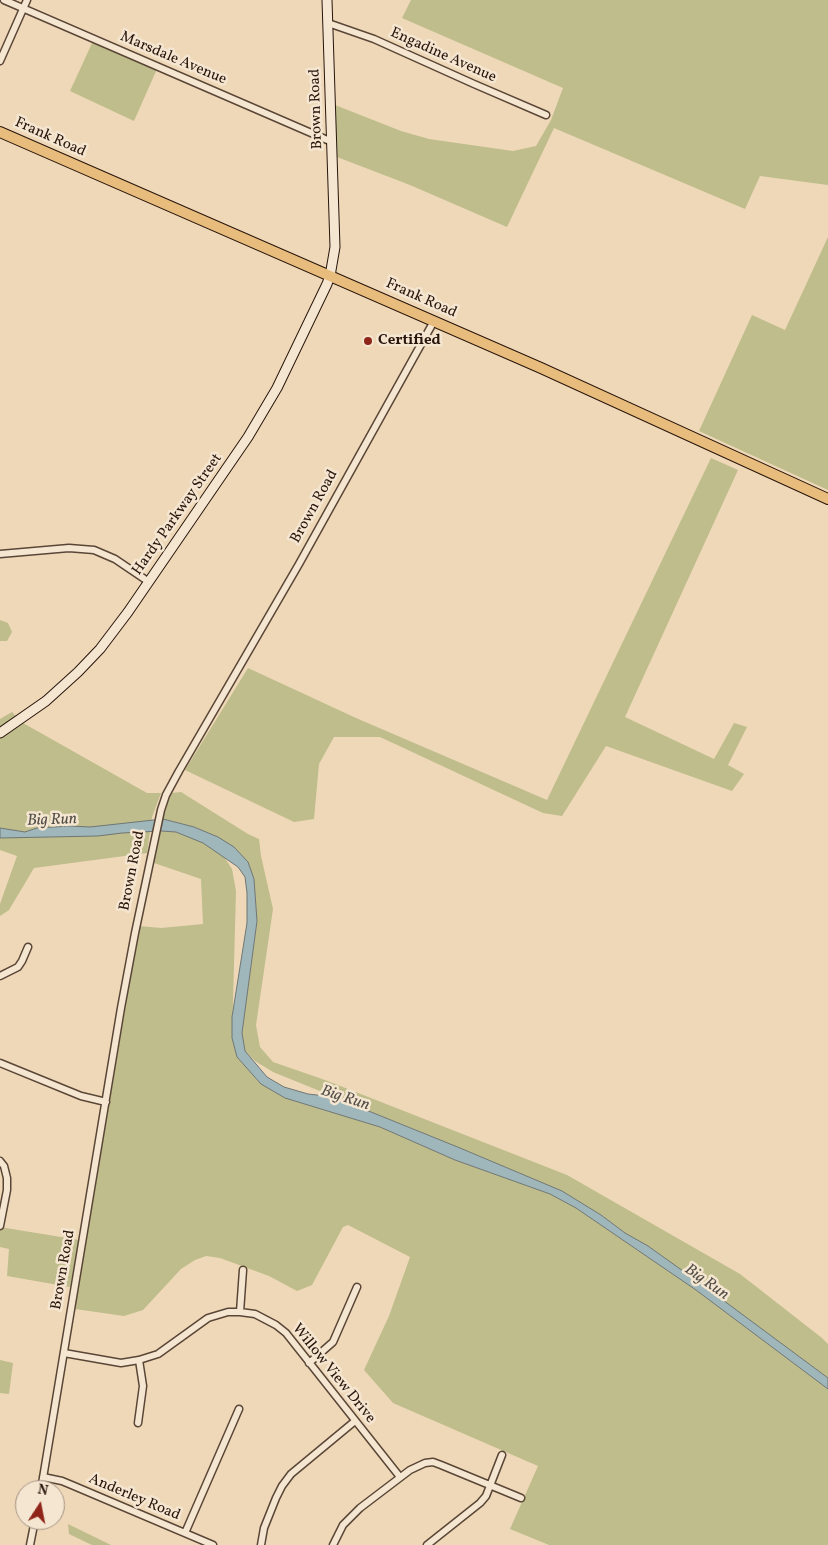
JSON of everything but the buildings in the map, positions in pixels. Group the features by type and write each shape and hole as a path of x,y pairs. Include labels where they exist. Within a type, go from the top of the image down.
{"main road":[{"name":"Brown Road","path":"327,0 335,247 330,276"},
{"name":"Frank Road","path":"0,132 595,392 828,499"},
{"name":"Hardy Parkway Street","path":"0,733 40,705 78,672 114,631 219,482 253,429 277,388 330,276"}],"street":[{"name":"Marsdale Avenue","path":"4,0 332,142"},
{"path":"0,62 26,0"},
{"name":"Engadine Avenue","path":"328,23 374,39 546,115"},
{"name":"Brown Road","path":"43,1480 135,932 158,818 166,795 179,770 299,564 434,321"},
{"path":"0,554 69,548 94,550 116,559 149,582"},
{"path":"0,976 18,967 28,947"},
{"path":"0,1063 81,1096 106,1102"},
{"path":"0,1161 4,1166 7,1178 0,1226"},
{"path":"240,1312 243,1270"},
{"path":"310,1363 333,1342 357,1287"},
{"name":"Willow View Drive","path":"64,1354 121,1363 139,1360 158,1354 208,1318 228,1312 255,1314 276,1325 286,1334 400,1477"},
{"path":"138,1423 143,1386 139,1360"},
{"path":"185,1533 239,1409"},
{"path":"261,1545 264,1528 282,1486 291,1474 354,1421"},
{"path":"427,1545 480,1503 486,1496 502,1455"},
{"path":"333,1545 338,1533 360,1508 419,1465 433,1462 521,1498"},
{"name":"Anderley Road","path":"43,1477 62,1481 213,1545"},
{"path":"30,1545 33,1530"}],"shaded area":[{"path":"411,0 828,0 828,185 760,176 745,209 554,128 507,227 410,185 337,157 335,105 401,131 429,139 513,151 536,146 551,120 563,88 402,18"},
{"path":"93,41 157,69 134,121 70,91"},
{"path":"828,237 828,490 699,431 752,315 785,330"},
{"path":"711,458 738,470 625,717 714,759 734,723 747,727 728,765 744,774 732,791 606,746 562,816 543,813 380,737 334,737 319,764 314,819 294,822 185,770 248,668 356,718 547,800"},
{"path":"0,620 8,623 12,632 7,641 0,641"},
{"path":"12,712 17,717 0,727 0,719"},
{"path":"23,723 147,793 161,793 152,817 147,853 34,868 9,910 0,916 0,904 17,856 0,850 0,738"},
{"path":"181,792 259,839 273,909 256,1025 260,1047 273,1062 325,1080 567,1175 740,1274 828,1344 828,1378 648,1246 562,1191 273,1072 255,1061 245,1051 242,1033 257,921 254,879 194,827 163,819 171,793"},
{"path":"161,831 176,832 203,842 224,857 232,869 236,891 232,1038 237,1057 260,1083 285,1098 380,1127 455,1160 550,1194 576,1208 696,1290 828,1389 828,1545 549,1545 510,1529 538,1466 393,1403 364,1370 389,1316 410,1257 348,1225 343,1227 312,1285 297,1291 269,1276 220,1258 206,1256 195,1260 181,1269 143,1310 124,1316 75,1309 139,926 161,928 203,924 201,879 154,863"},
{"path":"0,1227 79,1240 70,1287 7,1276 9,1249 0,1247"},
{"path":"0,1360 13,1363 9,1394 0,1393"},
{"path":"68,1524 111,1545 92,1545 69,1534"}],"water":[{"path":"163,819 194,827 218,837 234,847 248,862 254,879 257,921 242,1033 245,1051 267,1077 284,1087 308,1094 334,1097 562,1191 648,1246 828,1378 828,1389 696,1290 576,1208 550,1194 455,1160 380,1127 285,1098 261,1084 237,1057 232,1038 232,1017 247,923 245,877 238,867 203,843 176,832 161,831 98,836 0,838 0,828 25,832 37,828 90,827"}],"place":[{"name":"Certified","path":"368,341"}],"water label":[{"name":"Big Run","path":"52,821"},
{"name":"Big Run","path":"345,1099"},
{"name":"Big Run","path":"706,1283"}]}
